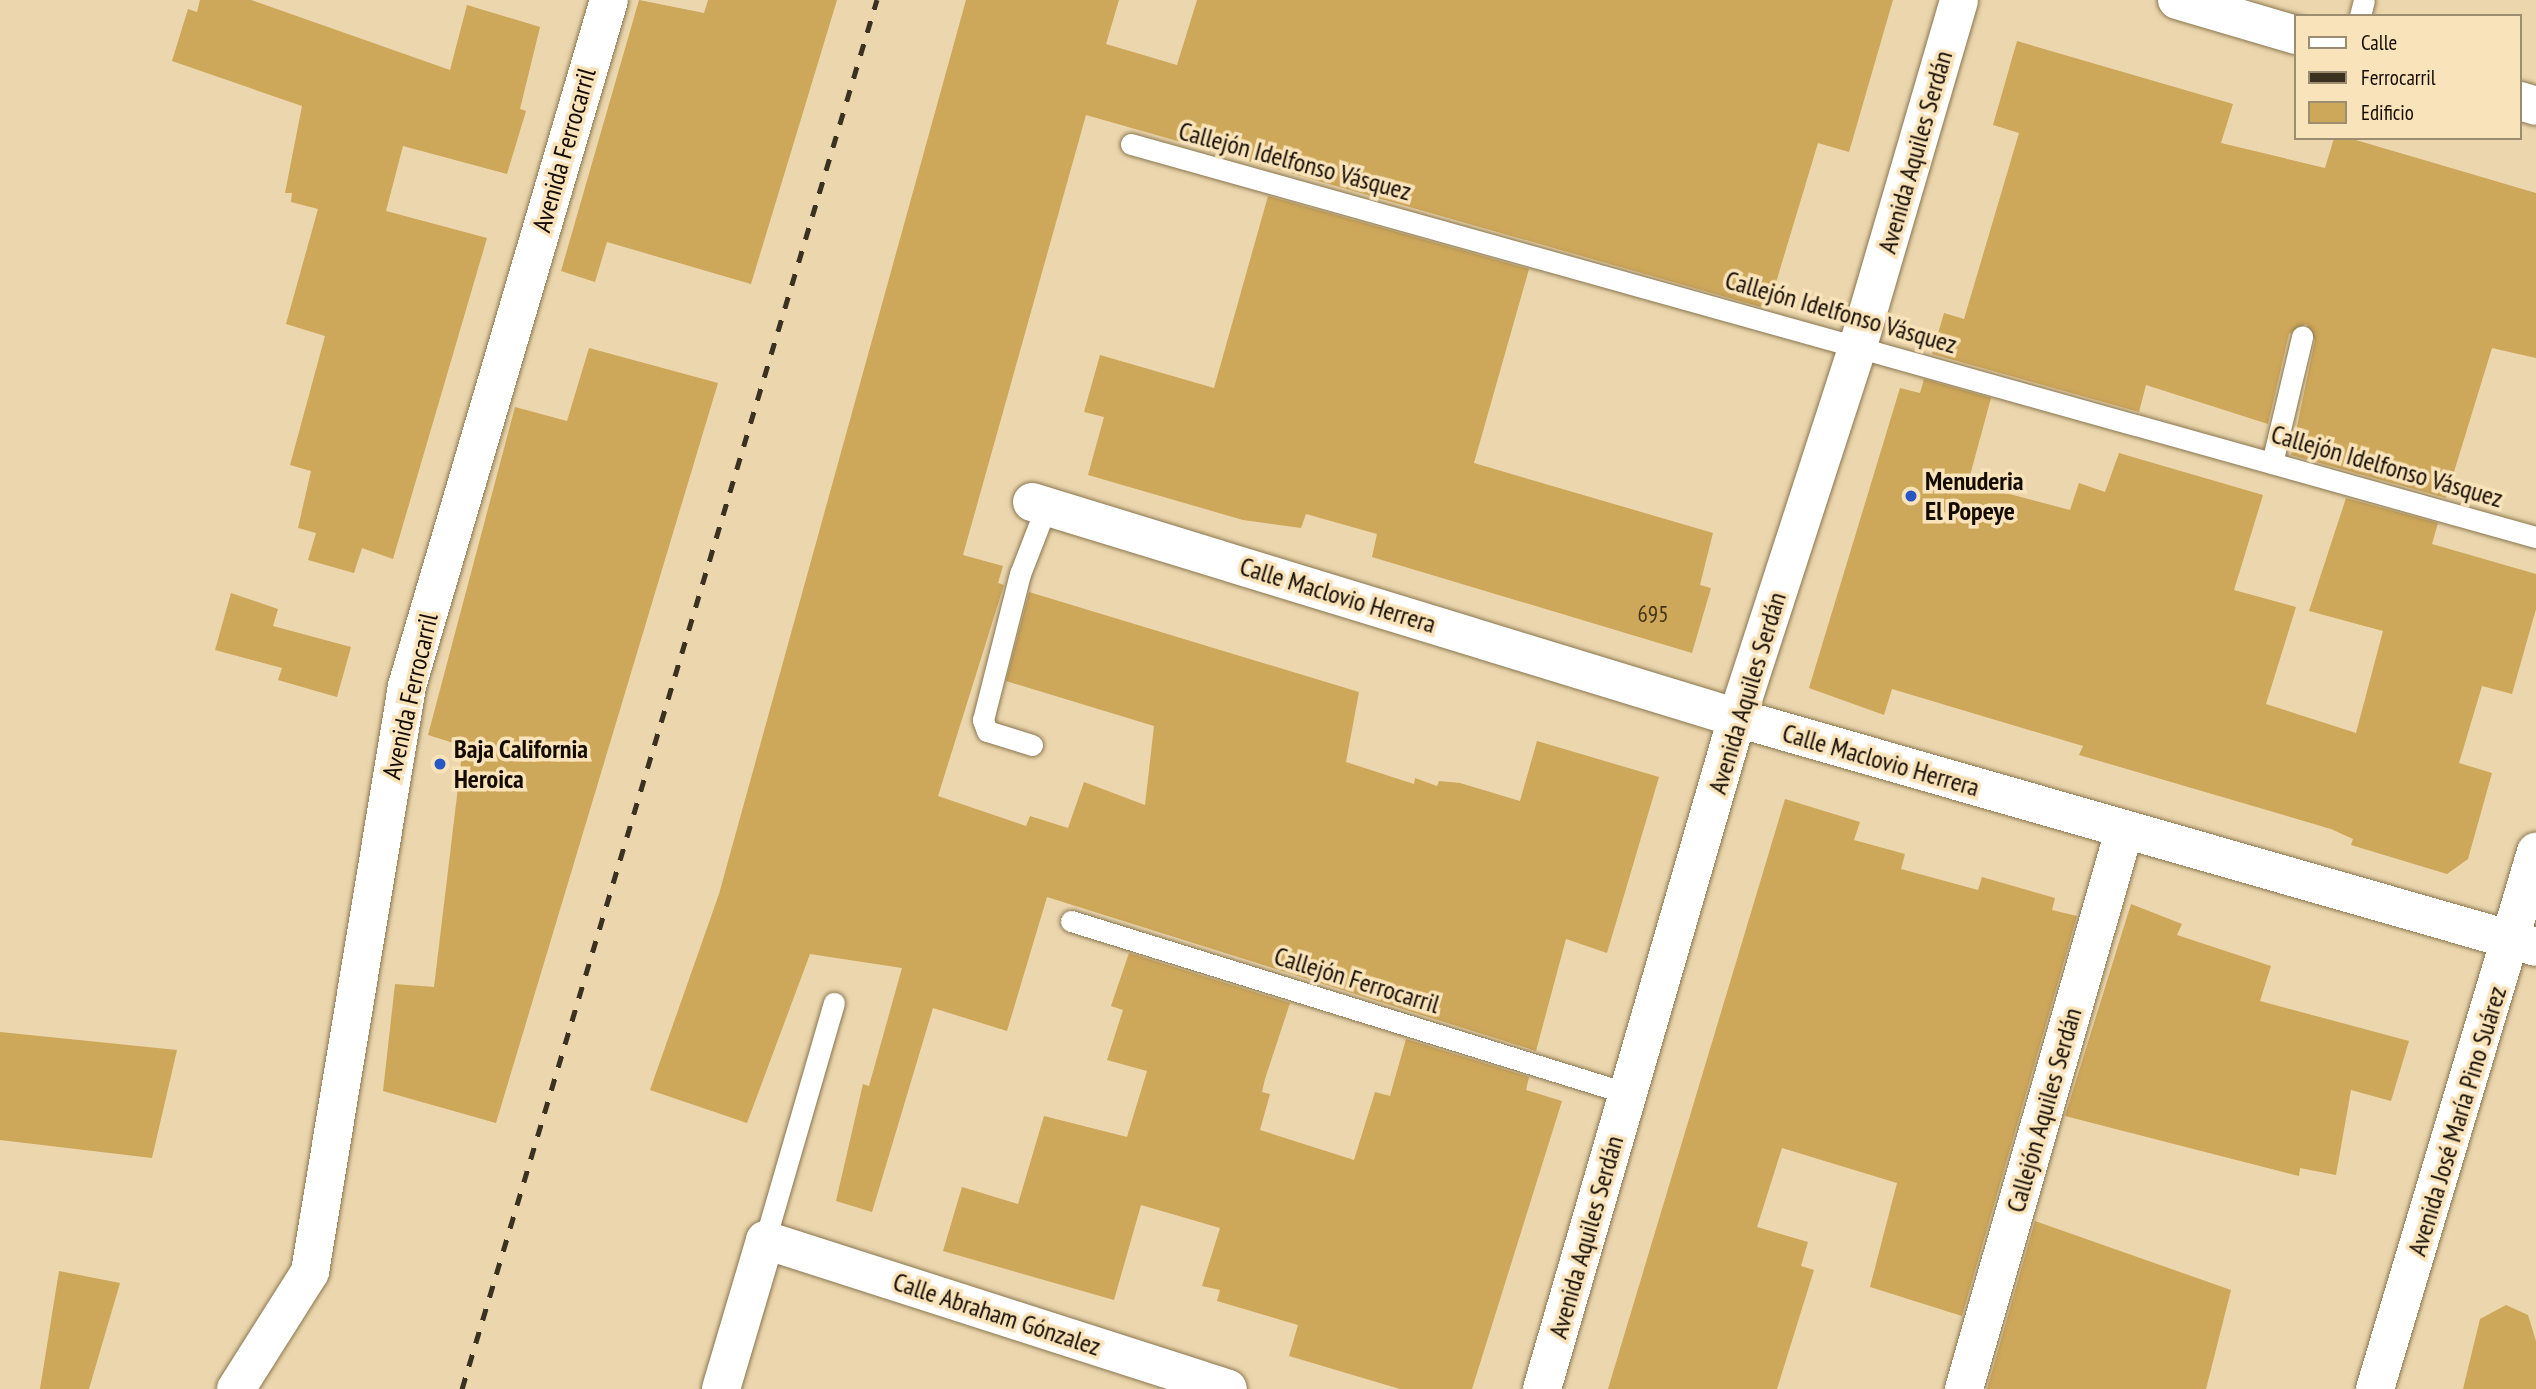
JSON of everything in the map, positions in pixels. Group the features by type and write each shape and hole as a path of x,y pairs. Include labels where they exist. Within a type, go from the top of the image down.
{"street":[{"name":"Avenida Ferrocarril","path":"236,1389 310,1272 407,686 608,0"},
{"name":"Avenida Aquiles Serdán","path":"1542,1389 1737,718 1858,346 1959,0"},
{"path":"2177,0 2294,34"},
{"name":"Calle Maclovio Herrera","path":"1039,505 1737,718 2524,944"},
{"name":"Callejón Aquiles Serdán","path":"1964,1389 2124,831"},
{"name":"Avenida José María Pino Suárez","path":"2375,1389 2524,944 2536,852"},
{"path":"721,1389 765,1240"},
{"name":"Calle Abraham Gónzalez","path":"765,1240 1228,1389"}],"lane":[{"name":"Callejón Idelfonso Vásquez","path":"1131,145 2536,537"},
{"path":"2272,463 2302,337"},
{"path":"1032,745 987,731 984,720 1039,505"},
{"name":"Callejón Ferrocarril","path":"1071,921 1626,1093"},
{"path":"765,1240 834,1003"}],"building":[{"path":"200,0 251,0 450,70 467,5 540,27 520,109 526,111 507,174 403,146 386,211 487,238 393,559 362,548 354,573 308,560 316,533 298,528 311,471 290,465 325,336 286,324 318,209 291,202 292,193 285,193 302,106 172,61 188,9 197,12"},
{"path":"639,0 704,13 708,0 837,0 751,284 607,242 595,282 561,271"},
{"path":"966,0 1119,0 1106,44 1177,65 1197,0 1893,0 1849,152 1818,143 1768,309 1086,115 963,555 1003,566 998,583 1004,585 938,796 1026,826 1030,816 1068,828 1084,782 1145,805 1154,726 1006,681 1029,592 1359,692 1346,762 1414,784 1415,778 1437,786 1439,781 1460,783 1520,801 1537,741 1659,777 1607,953 1566,939 1536,1051 1047,897 1007,1031 933,1008 872,1212 836,1201 863,1084 869,1086 902,968 810,954 747,1123 650,1090 719,894"},
{"path":"2017,41 2233,104 2221,143 2325,168 2333,140 2356,140 2536,193 2536,358 2492,348 2446,498 2291,455 2315,340 2306,324 2289,334 2268,424 2146,385 2139,412 1932,354 1944,313 1964,319 2019,133 1993,125"},
{"path":"1268,196 1529,269 1474,463 1713,533 1700,585 1711,588 1692,653 1372,557 1377,534 1306,514 1301,528 1243,520 1088,475 1104,417 1084,412 1100,355 1214,388"},
{"path":"589,348 718,383 496,1123 383,1091 395,984 434,987 463,746 428,735 515,407 567,421"},
{"path":"1924,379 1991,398 1968,483 2070,510 2079,483 2105,492 2119,453 2263,495 2234,590 2296,607 2266,704 2356,733 2383,631 2309,611 2346,498 2438,523 2432,544 2536,574 2536,609 2512,694 2482,686 2459,763 2492,773 2468,859 2447,874 2351,845 2353,839 2331,829 2079,755 2083,746 1892,689 1884,715 1809,688 1900,388 1920,393"},
{"path":"231,593 278,609 273,626 351,647 337,697 278,680 282,668 215,650"},
{"path":"1785,799 1860,822 1854,840 1905,854 1901,869 1978,890 1982,877 2055,898 2052,910 2077,916 1962,1316 1870,1287 1897,1183 1782,1148 1757,1227 1808,1242 1801,1266 1814,1270 1777,1389 1608,1389"},
{"path":"2131,904 2182,924 2177,935 2271,966 2260,1001 2409,1041 2391,1101 2351,1090 2336,1175 2300,1168 2299,1176 2065,1116"},
{"path":"1129,953 1290,1003 1265,1079 1262,1092 1270,1094 1260,1130 1354,1160 1375,1092 1390,1096 1406,1039 1529,1077 1526,1090 1562,1101 1472,1389 1400,1389 1289,1356 1298,1325 1217,1301 1220,1290 1202,1286 1220,1228 1141,1205 1114,1300 943,1251 962,1187 1018,1204 1044,1116 1127,1137 1147,1071 1107,1060 1123,1010 1111,1006"},
{"path":"0,1032 177,1050 152,1158 0,1140"},
{"path":"2035,1221 2231,1290 2206,1389 1987,1389"},
{"path":"59,1271 120,1283 89,1389 40,1389"},
{"path":"2506,1305 2528,1315 2536,1341 2536,1389 2463,1389 2480,1319"}],"railway":[{"path":"462,1389 877,0"}],"place":[{"name":"Menuderia El Popeye","path":"1911,496"},
{"name":"Baja California Heroica","path":"440,764"}]}
